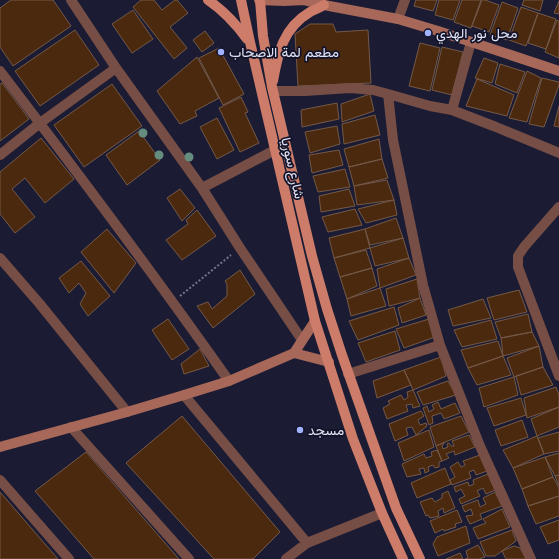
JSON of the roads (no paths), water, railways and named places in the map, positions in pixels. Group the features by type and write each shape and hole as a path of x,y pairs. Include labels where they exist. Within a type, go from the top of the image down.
{"main road":[{"path":"208,0 230,18 250,42"},
{"name":"شارع سوريا","path":"241,0 315,321 352,439 382,513 403,559"},
{"path":"260,0 262,36 272,89 312,256 348,374 396,508 420,559"},
{"path":"272,89 278,55 290,29 310,12 324,6"}],"street":[{"path":"71,0 116,68 202,188 240,248 302,340"},
{"path":"260,0 304,0 324,6 398,19 559,70"},
{"path":"398,19 405,0"},
{"path":"452,110 471,42"},
{"path":"0,155 40,123 116,68"},
{"path":"0,72 40,123 172,301 229,381"},
{"path":"272,89 305,91 350,88 373,90 430,106 452,110 496,126 559,153"},
{"path":"388,94 395,148 423,285 440,345 480,446 531,559"},
{"path":"202,188 275,150"},
{"path":"559,207 518,256 518,266 559,376"},
{"path":"0,258 39,303 128,412"},
{"path":"1,446 128,412 229,381 294,353 315,321"},
{"path":"348,374 440,345"},
{"path":"294,353 328,362"},
{"path":"184,395 307,544"},
{"path":"72,427 189,559"},
{"path":"0,480 69,559"},
{"path":"286,559 307,544 382,513"}],"place":[{"name":"محل نور الهدي","path":"428,33"},
{"name":"مطعم لمة الاصحاب","path":"221,52"},
{"name":"مسجد","path":"300,430"}]}
